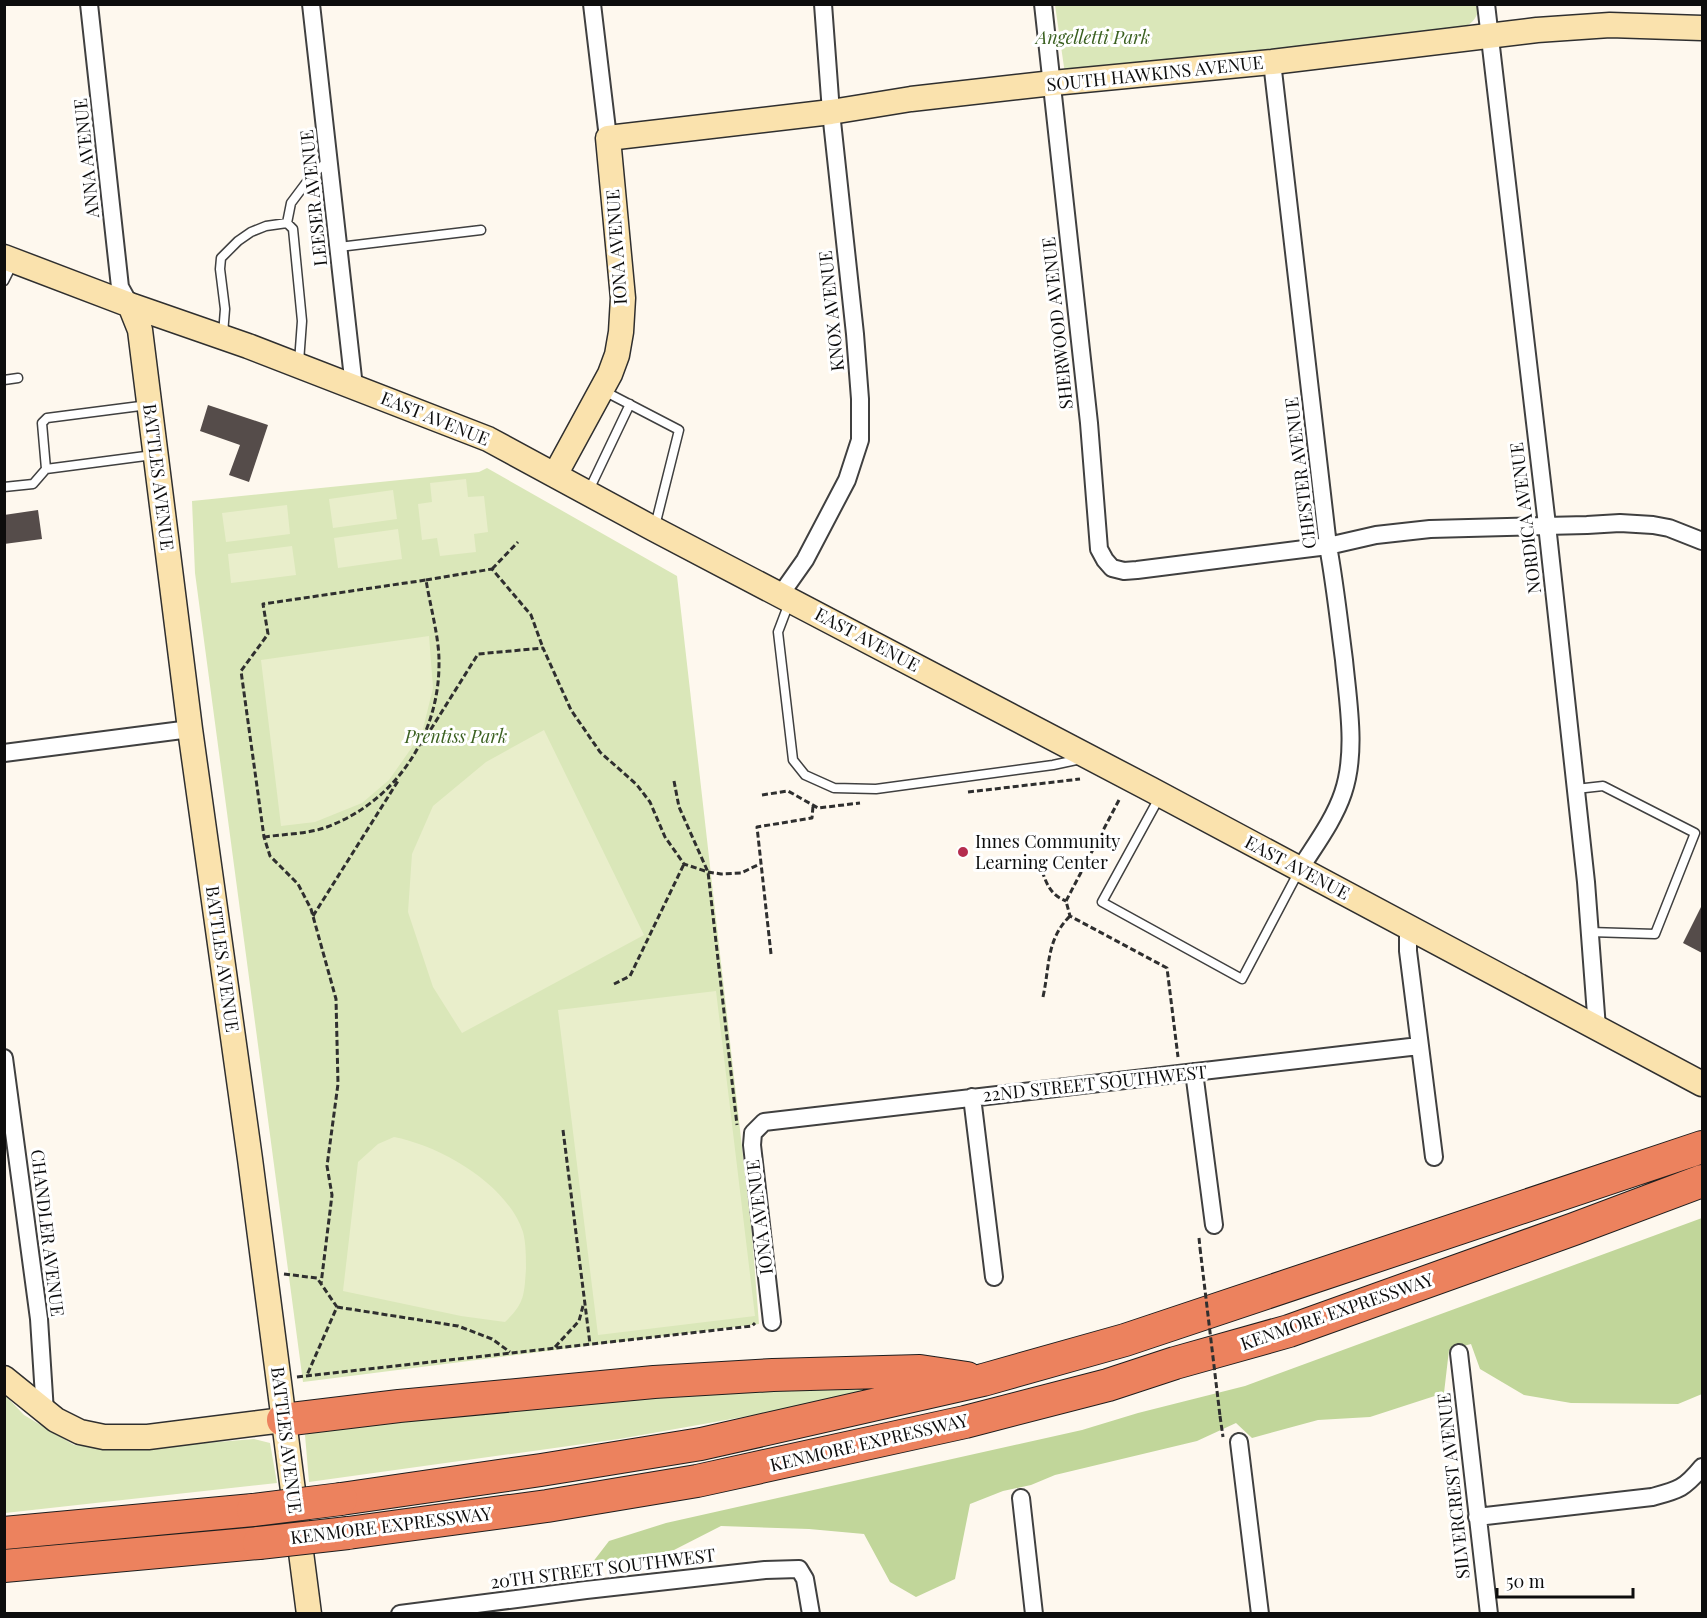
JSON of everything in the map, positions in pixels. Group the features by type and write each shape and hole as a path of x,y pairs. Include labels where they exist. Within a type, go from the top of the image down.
{"highway":[{"name":"KENMORE EXPRESSWAY","path":"4,1533 253,1510 541,1470 701,1444 983,1380 1125,1340 1702,1147"},
{"name":"KENMORE EXPRESSWAY","path":"4,1566 259,1543 547,1506 697,1481 942,1428 1097,1388 1289,1331 1702,1181"},
{"path":"283,1420 550,1391 752,1376 920,1371 983,1380"},
{"path":"4,1571 66,1560"}],"street":[{"name":"ANNA AVENUE","path":"89,4 120,287 130,305"},
{"name":"LEESER AVENUE","path":"311,4 354,387"},
{"name":"IONA AVENUE","path":"555,475 602,390 617,355 621,332 623,298 608,138 592,4"},
{"name":"KNOX AVENUE","path":"785,597 848,480 860,440 860,399 855,334 831,112 823,4"},
{"name":"SHERWOOD AVENUE","path":"1043,4 1089,423 1099,549 1112,568 1124,571 1177,565 1329,546 1376,535 1430,529 1620,523 1669,528 1702,541"},
{"name":"NORDICA AVENUE","path":"1486,4 1576,789 1597,1028"},
{"name":"SOUTH HAWKINS AVENUE","path":"608,138 831,112 911,99 1272,62 1489,35 1610,25 1702,28"},
{"name":"CHESTER AVENUE","path":"1272,62 1336,589 1350,733 1343,793 1324,831 1300,869"},
{"name":"EAST AVENUE","path":"8,266 223,337 488,439 1702,1084"},
{"name":"BATTLES AVENUE","path":"130,305 140,330 190,729 309,1614"},
{"path":"4,753 190,729"},
{"path":"1408,928 1408,951 1434,1157"},
{"name":"22ND STREET SOUTHWEST","path":"770,1121 1419,1046"},
{"name":"CHANDLER AVENUE","path":"4,1058 39,1319 45,1412"},
{"path":"1194,1072 1214,1225"},
{"path":"972,1097 994,1276"},
{"name":"IONA AVENUE","path":"766,1320 752,1145 753,1133 758,1126 770,1121"},
{"name":"SILVERCREST AVENUE","path":"1459,1353 1489,1614"},
{"path":"4,1378 45,1412 80,1432 104,1437 148,1437 283,1420"},
{"path":"1239,1442 1260,1614"},
{"path":"1477,1518 1652,1497 1679,1490 1702,1467"},
{"path":"1021,1498 1034,1614"},
{"name":"20TH STREET SOUTHWEST","path":"400,1614 586,1590 765,1570 799,1569 805,1579 811,1614"}],"lane":[{"path":"287,223 291,203 312,175 329,160"},
{"path":"223,337 225,309 220,269 221,258 251,232 266,226 287,223"},
{"path":"287,223 293,229 302,321 298,366"},
{"path":"339,247 481,230"},
{"path":"4,380 18,378"},
{"path":"602,390 679,430 654,529"},
{"path":"587,493 630,404"},
{"path":"46,470 42,423 47,418 149,405"},
{"path":"4,487 33,484 46,470 156,455"},
{"path":"785,597 778,632 793,760 805,775 834,788 876,789 1053,765 1090,757"},
{"path":"1576,789 1603,786 1695,833 1655,933 1590,932"},
{"path":"1161,795 1102,902 1242,979 1300,869"}],"path":[{"path":"321,1284 332,1195 327,1166 338,1084 336,999 313,916 298,884 270,856 264,837 241,671 268,634 263,604 492,569 518,542"},
{"path":"492,569 531,615 571,710 600,752 637,785 650,802 665,837 684,864 721,874 741,873 760,864"},
{"path":"264,837 325,828 357,814 394,784 413,758 434,712 439,660 426,580"},
{"path":"313,916 478,654 543,648"},
{"path":"674,782 679,807 708,872 738,1132"},
{"path":"771,954 757,827 812,818 813,805"},
{"path":"614,984 630,976 684,864"},
{"path":"1042,871 1048,888 1056,897 1066,901"},
{"path":"1043,997 1051,945 1058,927 1070,916"},
{"path":"563,1130 590,1344"},
{"path":"1199,1238 1220,1416"},
{"path":"265,1278 284,1274 317,1278 337,1307 458,1326 492,1340 512,1352"},
{"path":"554,1348 579,1321 584,1304"},
{"path":"307,1375 337,1307"},
{"path":"278,1382 307,1375 752,1326 766,1320"}],"green space":[{"name":"Angelletti Park","path":"1055,5 1480,5 1474,19 1462,28 1065,74"},
{"name":"Prentiss Park","path":"487,468 677,576 752,1235 759,1324 303,1382 195,573 192,501 479,472"},
{"path":"466,479 468,497 484,496 488,532 474,534 476,552 440,556 437,538 422,540 418,504 432,502 430,483"},
{"path":"393,490 397,519 333,528 329,499"},
{"path":"287,505 290,534 226,542 222,513"},
{"path":"398,529 402,559 338,568 334,538"},
{"path":"292,546 296,575 231,583 228,554"},
{"path":"429,636 433,688 422,733 389,780 362,803 315,822 281,826 261,660"},
{"path":"544,730 644,935 462,1033 433,987 408,912 412,854 433,806 486,762"},
{"path":"716,991 755,1316 598,1335 558,1010"},
{"path":"394,1137 432,1149 470,1170 503,1198 515,1215 525,1241 525,1286 520,1304 505,1322 461,1316 343,1291 358,1162 378,1144"},
{"path":"1702,1218 1702,1394 1678,1404 1571,1403 1524,1395 1480,1369 1471,1344 1449,1350 1444,1393 1370,1417 1318,1420 1252,1438 1236,1423 1197,1441 1055,1475 970,1504 955,1579 916,1597 890,1582 864,1534 809,1529 721,1526 674,1550 589,1567 609,1541 666,1523 1082,1430 1138,1413 1245,1386"},
{"path":"900,1383 788,1409 619,1439 309,1482 305,1435 326,1427 615,1392"},
{"path":"4,1394 24,1415 74,1445 121,1450 254,1439 270,1443 277,1483 5,1513"}],"building":[{"path":"208,405 268,425 249,482 229,475 240,445 200,431"},
{"path":"38,510 42,539 4,544 4,515"},
{"path":"1702,905 1702,953 1683,943"}],"place":[{"name":"Innes Community Learning Center","path":"963,852"}]}
